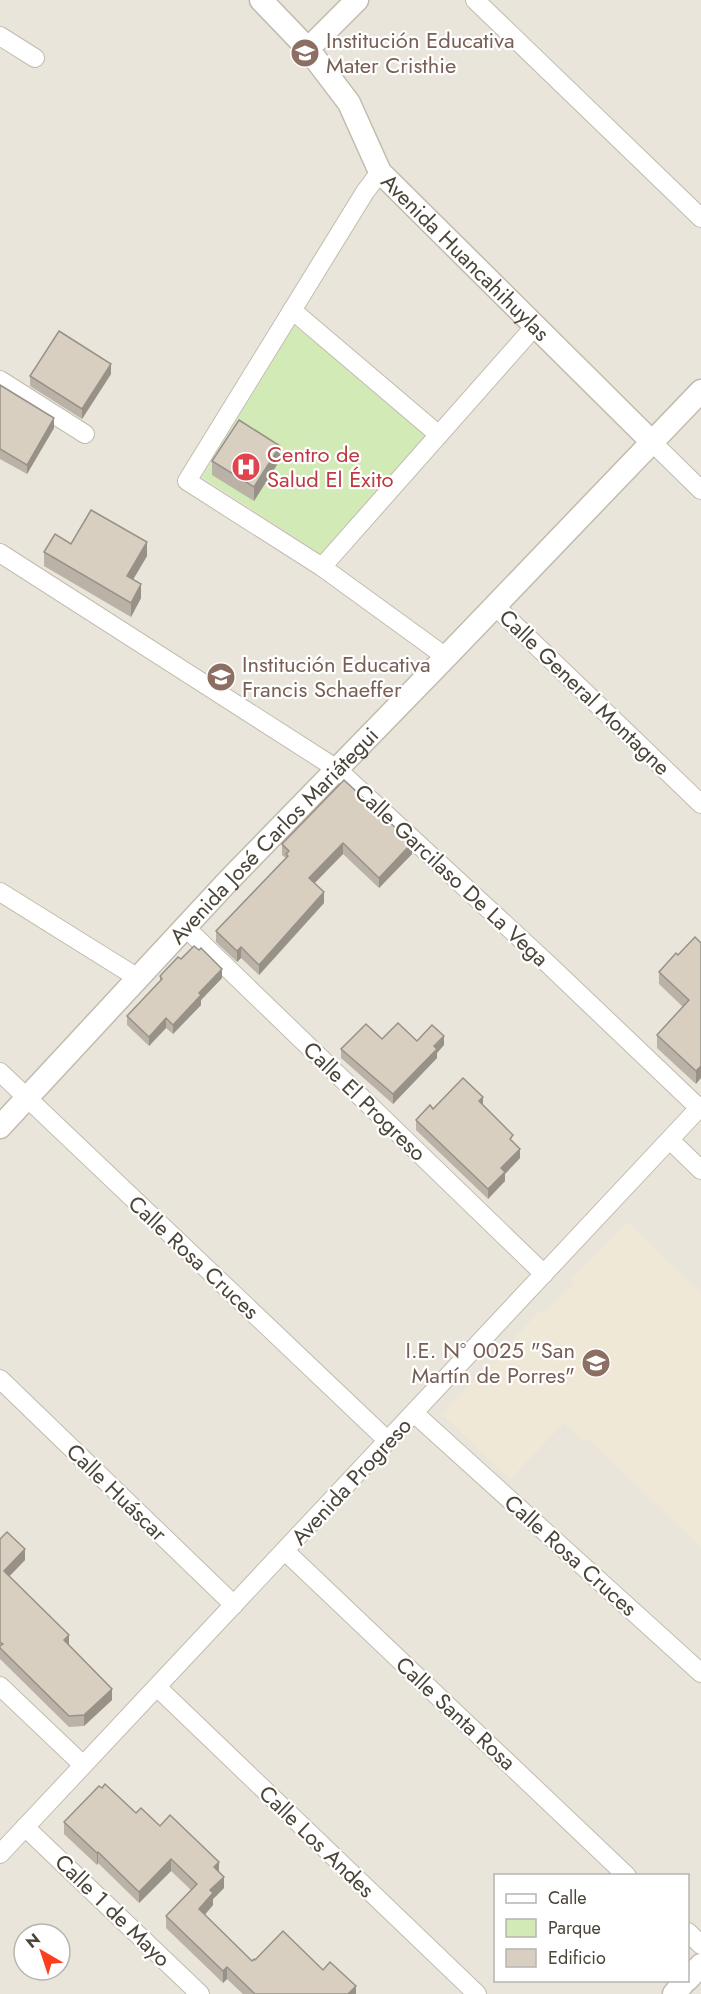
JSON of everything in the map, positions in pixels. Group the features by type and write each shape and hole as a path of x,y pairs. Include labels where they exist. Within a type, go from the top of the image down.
{"street":[{"name":"Avenida Huancahihuylas","path":"261,0 308,50 349,103 380,172 701,490"},
{"path":"308,50 357,0"},
{"path":"475,0 701,218"},
{"path":"0,36 35,57"},
{"path":"380,172 365,192 187,481 322,567 446,657"},
{"path":"292,310 439,435"},
{"path":"322,567 535,326"},
{"path":"0,380 85,434"},
{"name":"Avenida José Carlos Mariátegui","path":"0,1127 185,927 701,391"},
{"name":"Calle Garcilaso De La Vega","path":"0,553 337,769 700,1107"},
{"name":"Calle General Montagne","path":"495,606 701,804"},
{"path":"0,892 138,978"},
{"name":"Calle El Progreso","path":"185,927 544,1274"},
{"name":"Calle Rosa Cruces","path":"0,1072 388,1441"},
{"name":"Avenida Progreso","path":"0,1854 700,1107"},
{"path":"670,1140 701,1170"},
{"name":"Calle Huáscar","path":"0,1379 234,1605"},
{"name":"Calle Rosa Cruces","path":"414,1413 701,1673"},
{"name":"Calle Santa Rosa","path":"285,1551 626,1874"},
{"path":"0,1686 83,1765"},
{"name":"Calle Los Andes","path":"157,1687 477,1994"},
{"name":"Calle 1 de Mayo","path":"25,1827 200,1994"},
{"path":"689,1934 701,1945"},
{"path":"689,1978 701,1965"},
{"path":"674,1994 685,1982"}],"shaded area":[{"path":"0,0 701,0 701,1994 0,1994"},
{"name":"I.E. N° 0025 \"San Martín de Porres\"","path":"627,1222 701,1293 701,1547 587,1438 583,1442 564,1423 510,1479 442,1414 541,1310 545,1312 574,1283 571,1280"}],"green space":[{"path":"294,326 353,372 428,437 323,556 202,477"}],"building":[{"path":"59,331 111,364 82,409 30,376"},
{"path":"0,385 54,418 27,465 0,449"},
{"name":"Centro de Salud El Éxito","path":"239,420 280,446 254,487 212,461"},
{"path":"91,510 147,542 127,576 141,584 131,603 44,552 55,534 71,544"},
{"path":"344,780 412,843 379,878 343,843 309,878 324,892 259,965 241,947 237,951 216,931 288,856 286,854 289,851 282,844"},
{"path":"695,937 701,943 701,1066 696,1071 657,1035 689,1000 659,972"},
{"path":"194,946 199,950 201,948 222,969 173,1025 166,1018 149,1037 127,1016 162,979 160,976 178,957 181,959"},
{"path":"398,1023 417,1041 432,1025 444,1036 434,1046 437,1049 393,1094 341,1049 366,1024 382,1039"},
{"path":"463,1078 483,1097 479,1101 513,1135 510,1139 520,1149 501,1168 505,1172 488,1189 416,1120 430,1105 433,1109"},
{"path":"7,1532 25,1549 4,1571 69,1635 64,1640 112,1689 84,1715 69,1716 0,1648 3,1644 0,1642 0,1539"},
{"path":"105,1784 136,1813 141,1808 160,1826 170,1815 219,1862 214,1867 224,1877 210,1890 213,1893 199,1909 252,1961 283,1931 323,1970 330,1962 356,1986 348,1994 255,1994 227,1967 223,1971 166,1916 197,1884 171,1859 139,1892 64,1822 99,1786 102,1788"}],"place":[{"name":"Institución Educativa Mater Cristhie","path":"305,53"},
{"name":"Centro de Salud El Éxito","path":"246,467"},
{"name":"Institución Educativa Francis Schaeffer","path":"221,677"},
{"name":"I.E. N° 0025 \"San Martín de Porres\"","path":"596,1363"}]}
